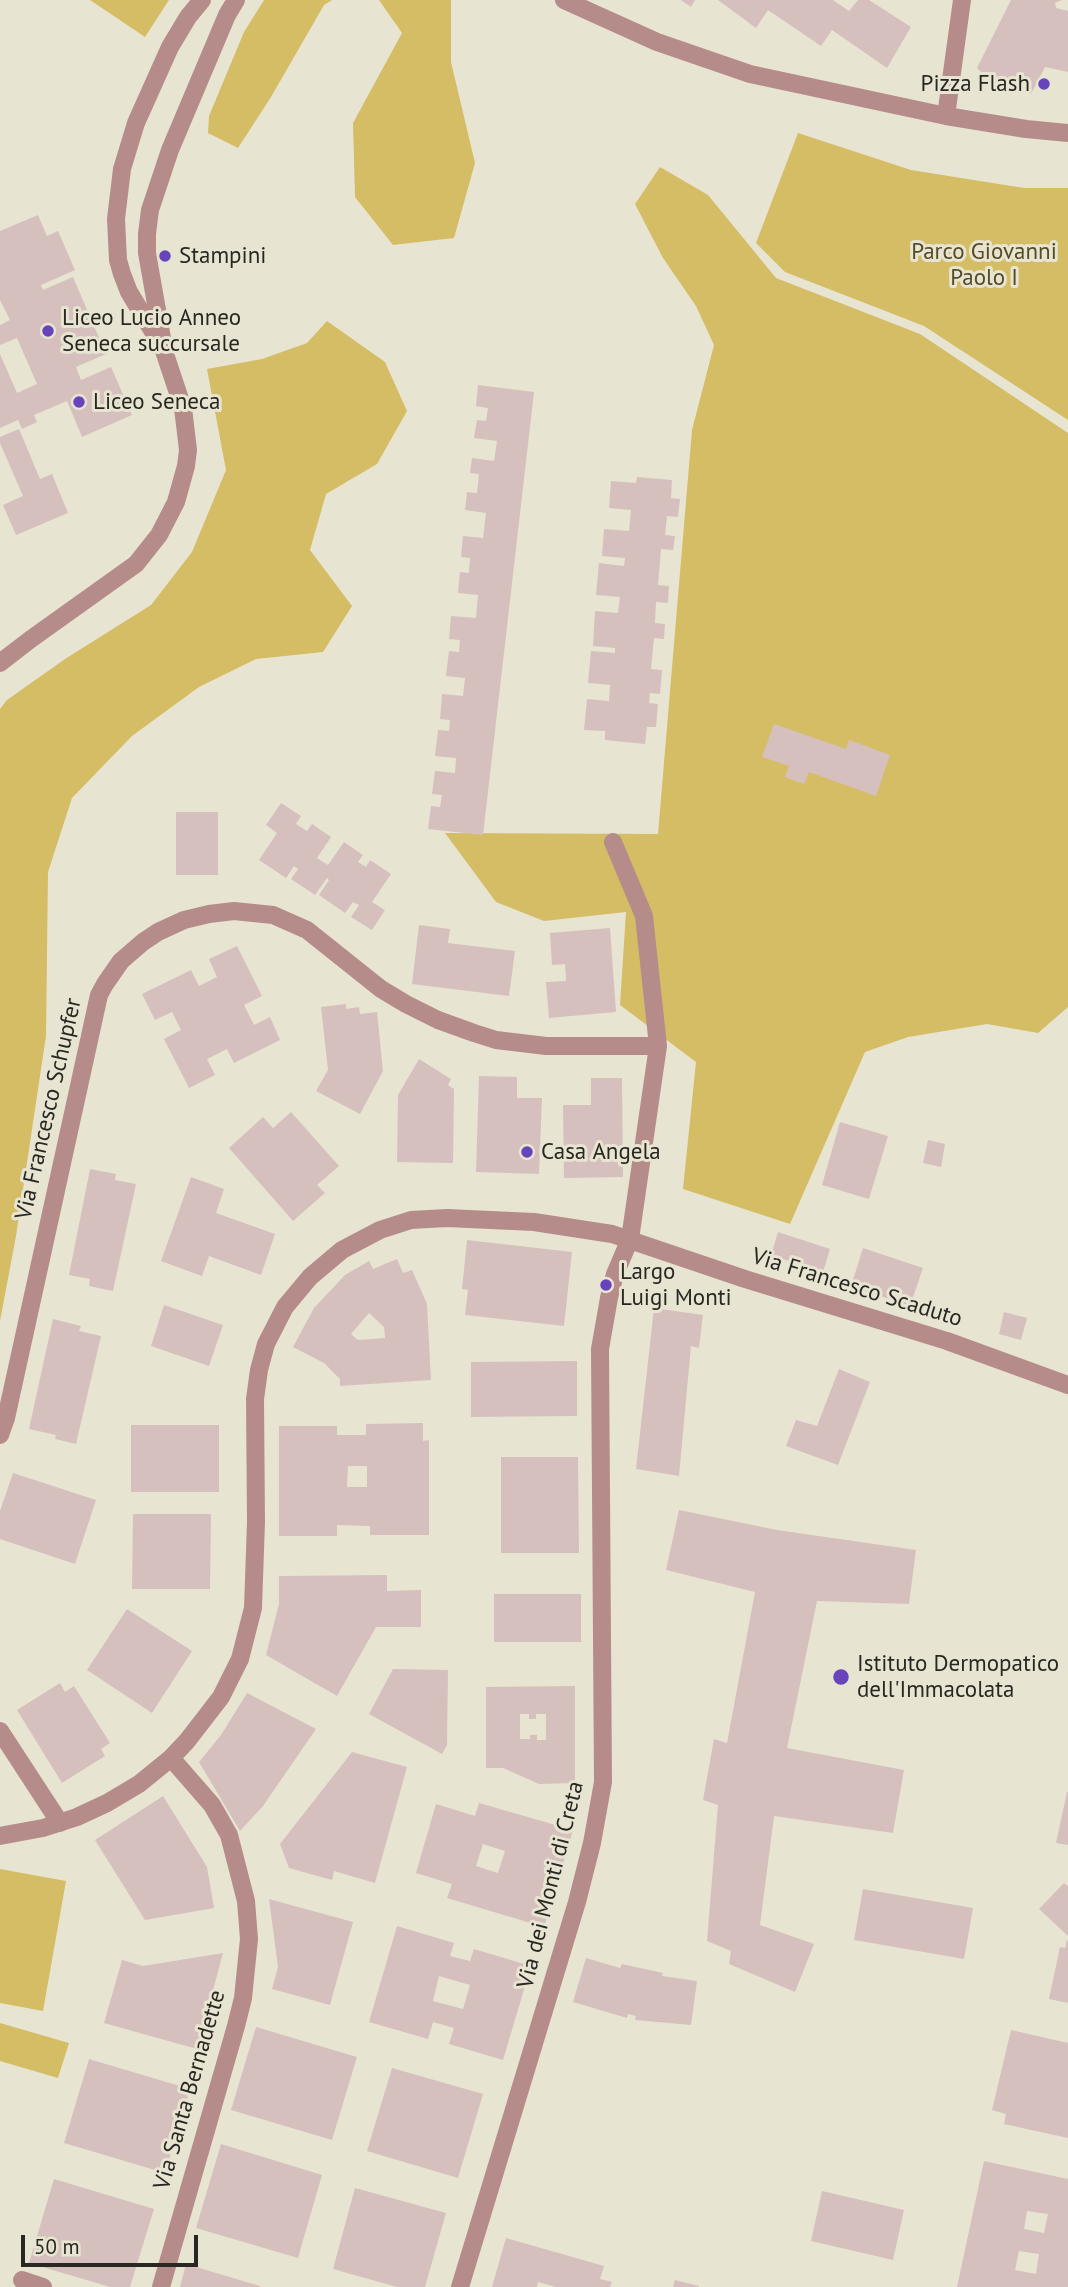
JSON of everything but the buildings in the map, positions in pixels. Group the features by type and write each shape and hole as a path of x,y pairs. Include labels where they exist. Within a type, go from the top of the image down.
{"street":[{"path":"163,348 129,292 120,267 116,247 118,191 132,135 154,80 179,31 202,0"},
{"path":"0,663 136,564 148,551 168,519 181,485 188,450 183,408 163,348 147,253 147,234 150,211 170,150 227,15 236,0"},
{"path":"564,0 631,31 725,66 946,116 1068,133"},
{"path":"946,116 962,0"},
{"path":"613,842 644,916 658,1046 630,1239"},
{"name":"Via Francesco Schupfer","path":"0,1435 6,1418 99,995 121,961 158,932 184,920 209,914 234,911 273,915 307,930 382,989 406,1004 438,1020 474,1033 496,1040 546,1046 658,1046"},
{"name":"Via Francesco Scaduto","path":"0,1836 60,1823 117,1797 149,1777 171,1758 214,1708 245,1645 255,1591 254,1418 257,1379 267,1344 276,1321 302,1285 330,1259 355,1242 380,1230 411,1220 447,1217 534,1222 586,1229 630,1239 745,1279 947,1341 1068,1385"},
{"name":"Via dei Monti di Creta","path":"460,2287 577,1902 600,1805 604,1767 600,1356 615,1274 630,1239"},
{"path":"0,1731 60,1823"},
{"name":"Via Santa Bernadette","path":"161,2287 239,2018 249,1938 246,1901 229,1835 212,1805 171,1758"},
{"path":"22,2280 43,2287"}],"green space":[{"path":"90,0 169,0 145,37"},
{"path":"264,0 332,0 324,5 238,148 208,133 209,116 244,32"},
{"path":"379,0 451,0 451,62 475,163 454,238 393,245 355,197 353,123 402,33"},
{"name":"Parco Giovanni Paolo I","path":"798,133 911,170 1024,188 1068,188 1068,420 924,326 785,272 756,243"},
{"path":"660,167 708,195 776,278 920,334 1068,433 1068,1007 1038,1033 987,1024 908,1037 865,1052 790,1224 683,1189 696,1062 620,1005 626,912 544,921 496,902 445,833 658,834 692,430 714,345 696,306 663,258 635,204"},
{"path":"327,321 385,362 407,411 377,464 326,494 310,550 352,606 323,652 256,659 199,687 132,736 72,798 48,872 46,1036 16,1236 0,1321 0,709 7,700 65,659 151,605 192,552 226,470 207,369 262,359 307,343"},
{"path":"0,1869 66,1881 43,2011 0,2003"},
{"path":"0,2023 69,2043 58,2078 0,2061"}],"place":[{"name":"Pizza Flash","path":"1044,84"},
{"name":"Stampini","path":"165,256"},
{"name":"Liceo Lucio Anneo Seneca succursale","path":"48,331"},
{"name":"Liceo Seneca","path":"79,402"},
{"name":"Casa Angela","path":"527,1152"},
{"name":"Largo Luigi Monti","path":"606,1285"},
{"name":"Istituto Dermopatico dell'Immacolata","path":"841,1677"}]}
